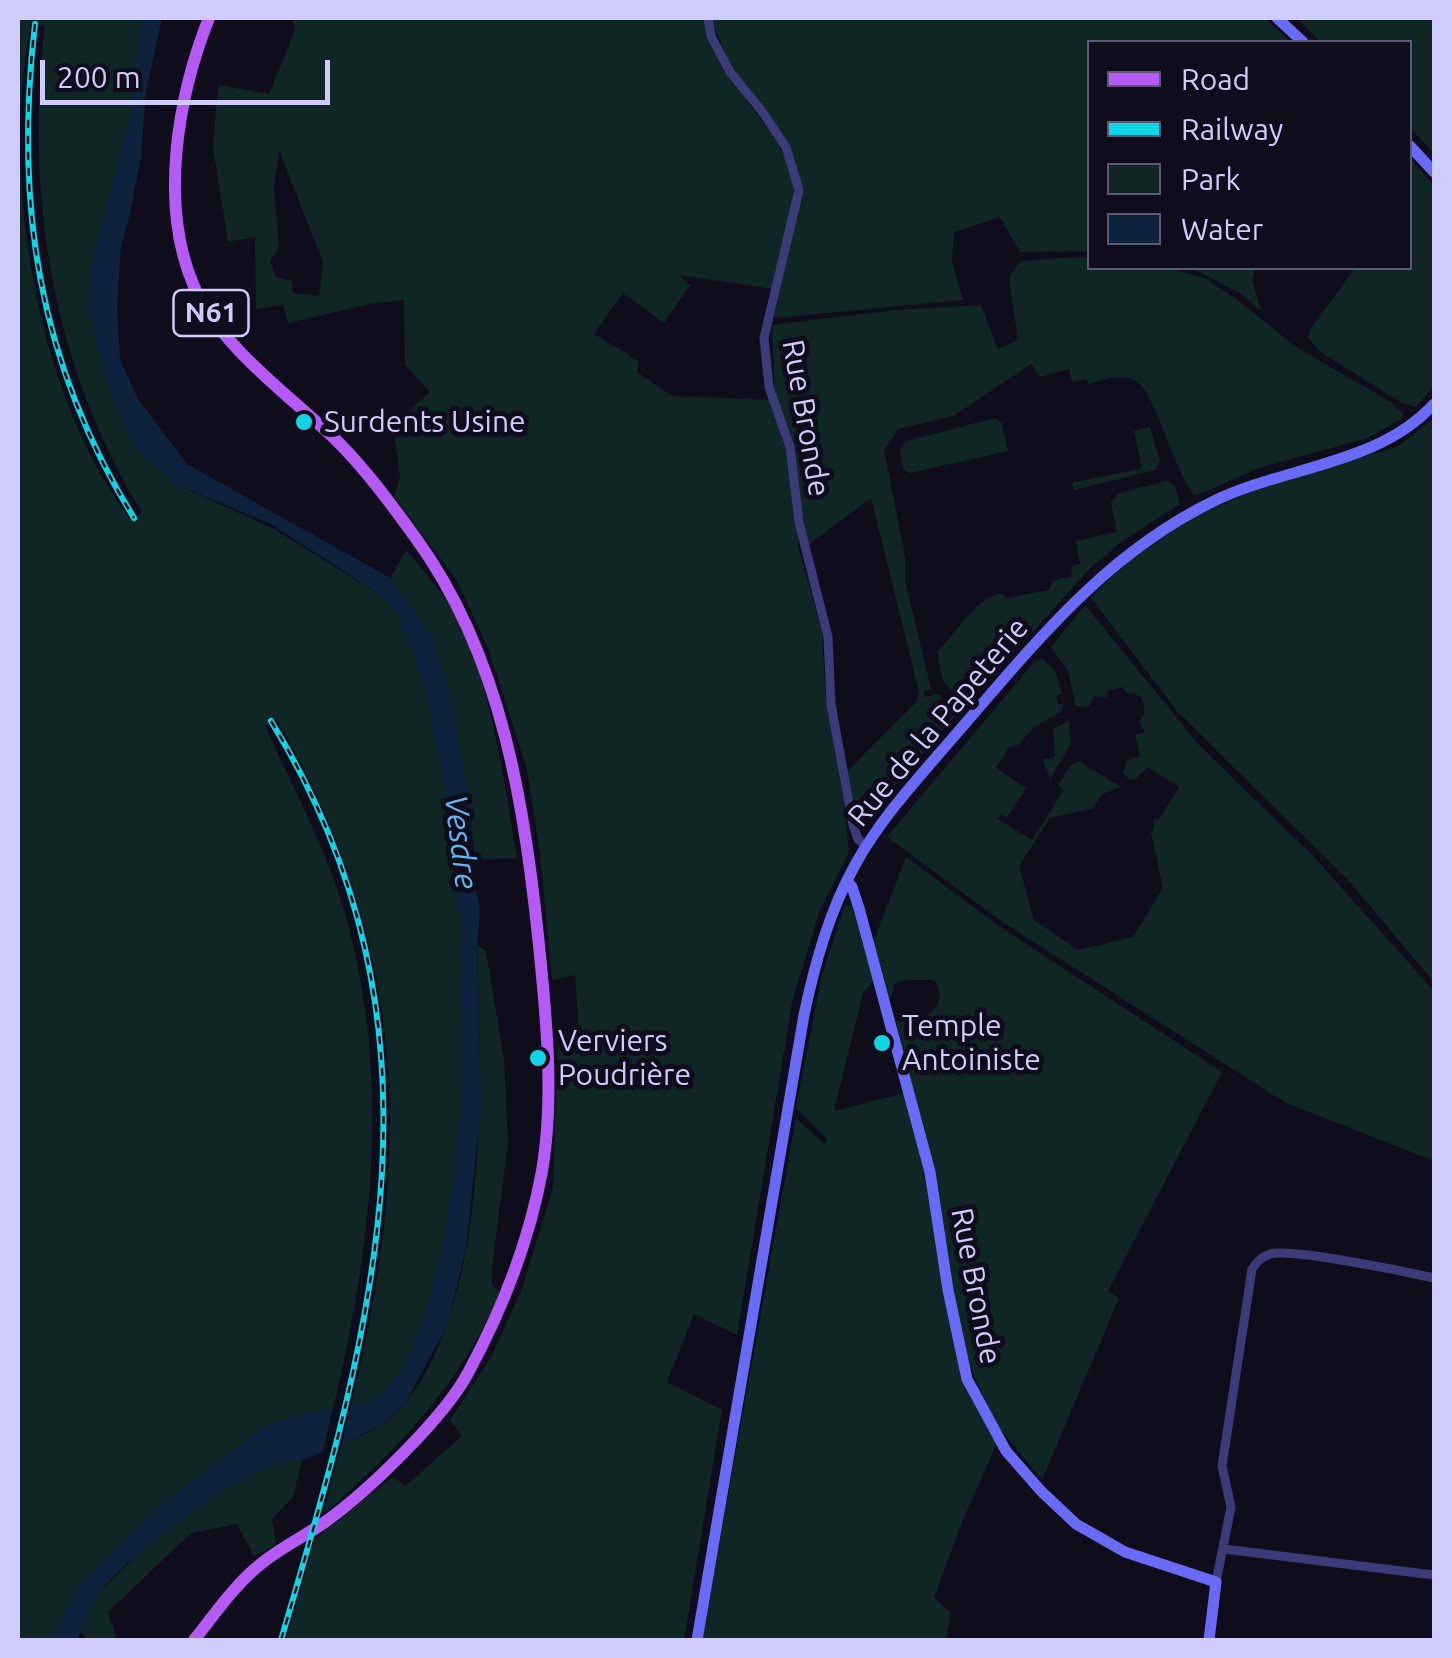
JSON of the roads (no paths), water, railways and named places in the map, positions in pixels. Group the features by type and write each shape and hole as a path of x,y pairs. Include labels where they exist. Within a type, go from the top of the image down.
{"main road":[{"name":"N61","path":"194,1640 232,1592 261,1564 355,1499 416,1438 465,1380 503,1305 533,1210 542,1168 549,1092 530,862 510,752 487,670 466,620 443,579 368,475 257,370 194,287 182,252 177,143 186,82 209,18"},
{"path":"1277,18 1301,40"},
{"path":"1412,148 1434,172"},
{"name":"Rue de la Papeterie","path":"697,1640 804,1016 820,950 847,881 866,846 903,796 1035,644 1080,596 1136,546 1227,494 1389,440 1434,404"},
{"name":"Rue Bronde","path":"847,881 852,886 877,971 930,1172 948,1290 967,1378 1006,1451 1076,1524 1125,1552 1216,1582"},
{"path":"1209,1640 1216,1582"}],"street":[{"name":"Rue Bronde","path":"708,18 711,36 730,72 786,148 799,190 764,338 769,387 790,447 798,522 828,637 831,704 853,825 858,839 866,846"},
{"path":"1216,1582 1231,1507 1222,1466 1252,1269 1259,1260 1276,1253 1434,1278"},
{"path":"1224,1549 1434,1574"}],"water":[{"name":"Vesdre","path":"142,18 162,18 146,91 141,156 121,246 117,309 120,360 138,399 187,464 390,578 432,635 451,698 468,795 480,911 477,945 481,1107 466,1248 448,1324 403,1407 382,1424 341,1446 302,1460 272,1465 219,1492 144,1548 113,1577 98,1594 77,1640 52,1640 81,1582 159,1507 264,1427 300,1415 370,1402 403,1368 425,1317 444,1241 457,1150 461,1081 460,938 454,835 424,682 397,612 379,594 271,524 176,484 134,445 108,387 89,311 91,267 133,105 130,87"}],"railway":[{"path":"35,24 28,155 41,280 55,341 75,401 101,460 134,518"},
{"path":"271,721 329,835 365,949 382,1062 382,1176 369,1290 346,1405 281,1640"}],"place":[{"name":"Surdents Usine","path":"304,422"},
{"name":"Temple Antoiniste","path":"882,1043"},
{"name":"Verviers Poudrière","path":"538,1058"}]}
